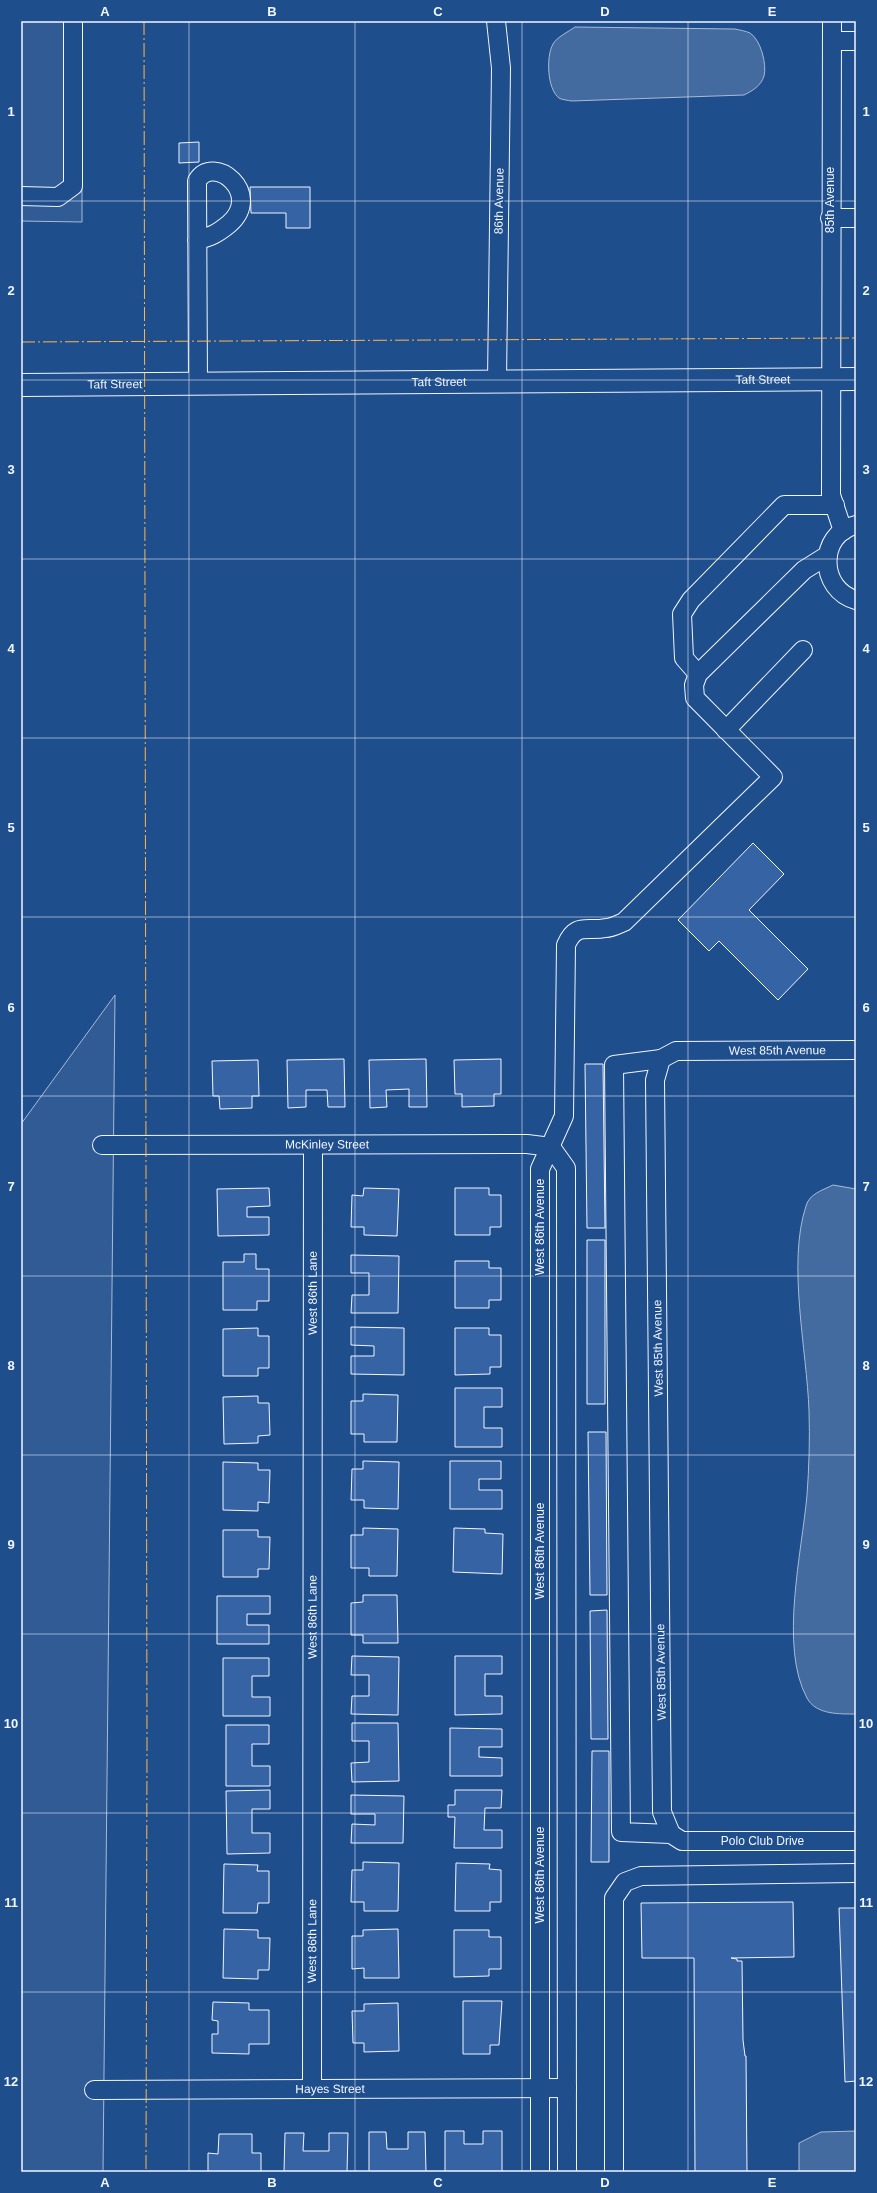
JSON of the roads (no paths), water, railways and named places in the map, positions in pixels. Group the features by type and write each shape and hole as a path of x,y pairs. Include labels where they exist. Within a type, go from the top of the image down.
{"main road":[{"name":"Taft Street","path":"21,384 856,379"}],"street":[{"path":"21,196 58,197 73,186 73,21"},
{"name":"86th Avenue","path":"496,21 501,68 496,381"},
{"name":"85th Avenue","path":"832,21 830,218 831,495 834,505 850,528"},
{"path":"832,41 856,41"},
{"path":"830,218 856,218"},
{"path":"197,240 198,383"},
{"path":"698,674 684,658 682,614 691,600 784,505 834,505"},
{"path":"850,528 831,546 828,555 827,568 831,580 839,591 849,598 856,600"},
{"path":"803,650 726,730 695,698 694,685 698,674 804,570 828,555"},
{"name":"West 86th Avenue","path":"540,2172 540,1169 552,1147 564,1116 566,945 570,935 582,928 606,928 624,922 773,777 726,730"},
{"name":"West 85th Avenue","path":"670,1834 662,1812 655,1080 661,1059 676,1051 856,1050"},
{"name":"Polo Club Drive","path":"661,1059 614,1065 621,1832 670,1834 682,1841 856,1841"},
{"name":"McKinley Street","path":"102,1145 527,1144 552,1147"},
{"name":"West 86th Lane","path":"312,2090 313,1145"},
{"path":"552,1147 566,1168 567,2172"},
{"path":"614,2172 614,1898 625,1882 641,1876 856,1873"},
{"name":"Hayes Street","path":"94,2090 567,2088"}]}
